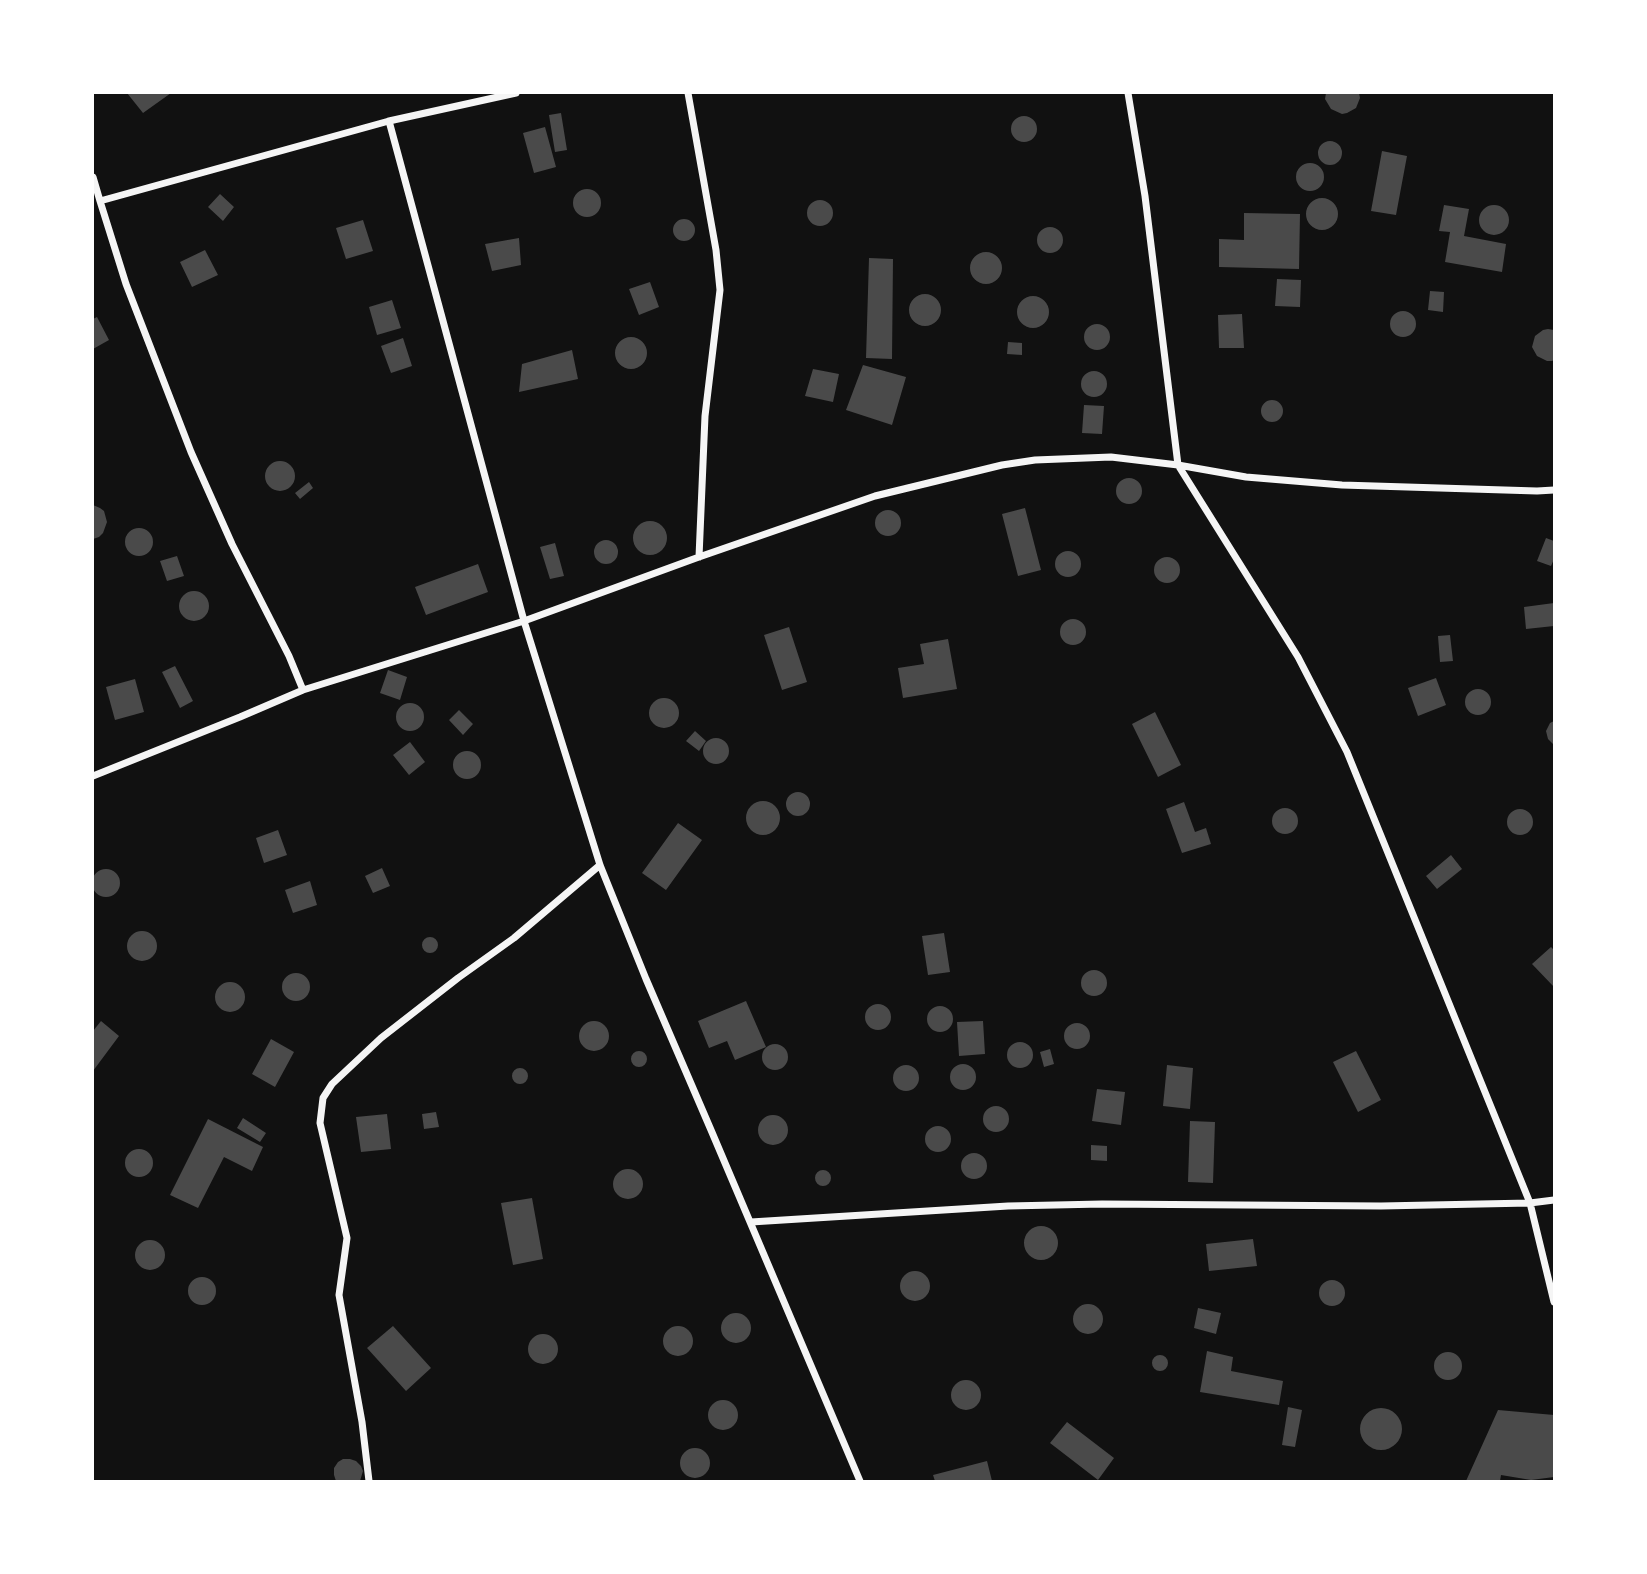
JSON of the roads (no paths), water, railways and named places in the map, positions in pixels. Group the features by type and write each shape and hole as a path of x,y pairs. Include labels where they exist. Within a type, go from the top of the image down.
{"street":[{"path":"100,201 389,121 516,93"},
{"path":"688,93 716,250 720,290 705,416 699,557"},
{"path":"1128,93 1145,196 1178,464 1298,657 1347,752 1530,1203 1554,1302"},
{"path":"389,121 524,621 600,865 860,1481"},
{"path":"93,177 125,284 191,452 303,690"},
{"path":"93,776 303,690 524,621 875,496 1002,465 1035,460 1111,457 1178,464 1246,477 1342,485 1554,490"},
{"path":"369,1481 362,1422 339,1295 346,1238 320,1123 323,1098 332,1084 381,1038 514,938 600,865"},
{"path":"751,1222 1009,1206 1381,1206 1530,1203 1554,1200"}]}
